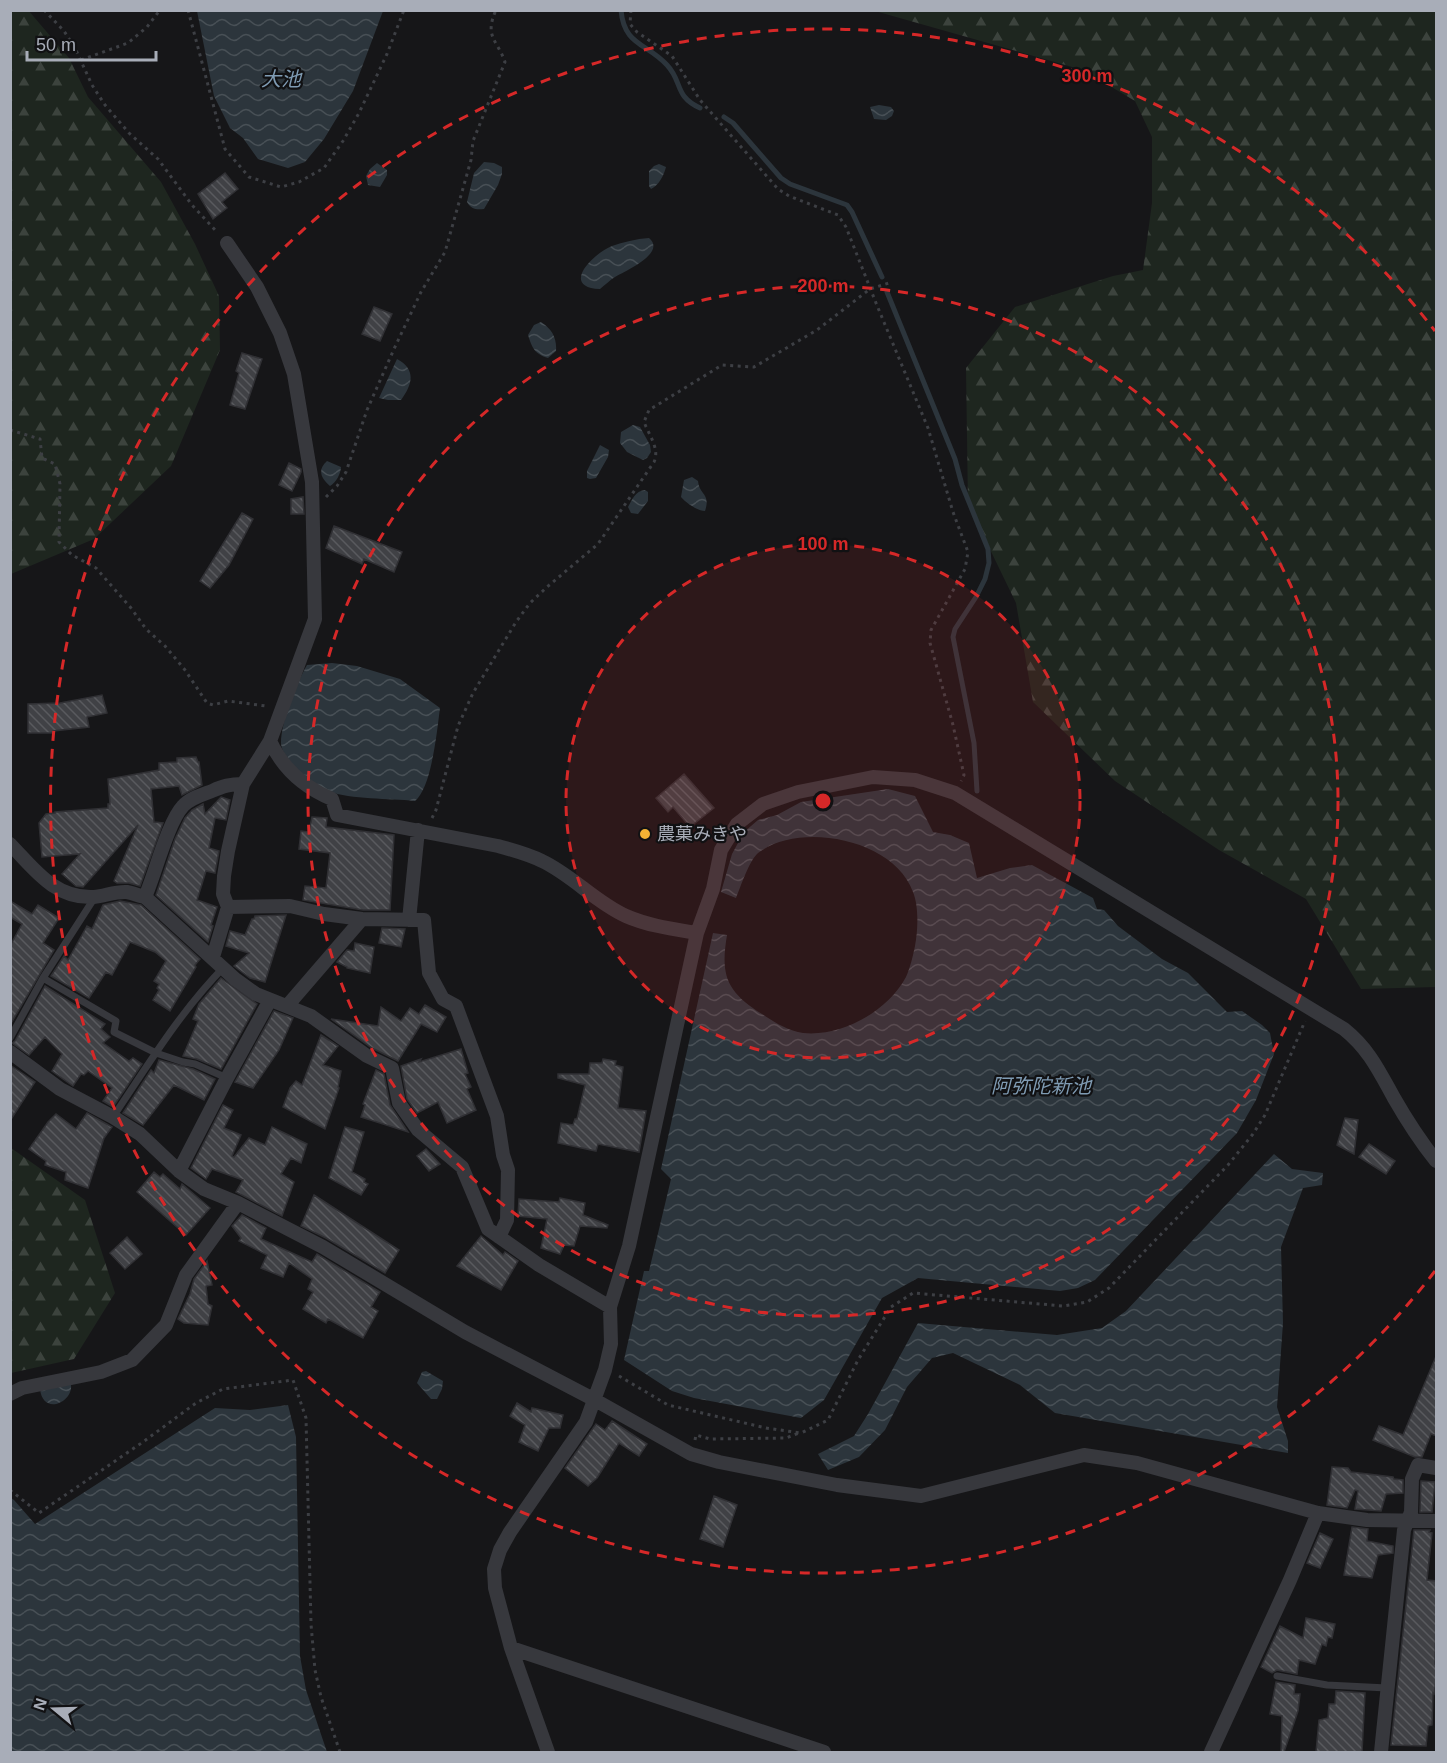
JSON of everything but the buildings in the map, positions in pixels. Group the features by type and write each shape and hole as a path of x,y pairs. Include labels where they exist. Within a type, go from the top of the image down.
{"street":[{"path":"213,957 228,907 223,894 224,876 243,784 270,741 315,619 312,482 294,374 280,333 257,287 227,243"},
{"path":"270,741 278,757 294,777 314,792 332,799 337,815 523,853 543,861 600,901 626,916 658,927 698,933"},
{"path":"548,1752 511,1648 495,1588 494,1569 500,1550 586,1422 596,1400 611,1344 610,1307 629,1246 698,933 713,889 722,850 737,824 763,804 798,792 873,777 915,780 955,793 1344,1029 1359,1041 1371,1057 1396,1101 1437,1161"},
{"path":"145,897 175,817 183,806 193,798 227,784 243,784"},
{"path":"409,920 418,830"},
{"path":"10,844 42,878 72,896 95,897 126,892 145,897 256,994 311,1016 366,1056 392,1068 399,1103 418,1130 462,1167 488,1229 539,1265 610,1307"},
{"path":"228,907 290,906 324,914 363,919 424,920 429,973 443,999 456,1006 497,1116 502,1155 508,1170 507,1220 500,1237"},
{"path":"287,1006 363,919"},
{"path":"179,1171 270,1000"},
{"path":"10,1052 60,1089 141,1134 179,1171 204,1189 238,1203 323,1247 465,1332 596,1400 691,1454 719,1462 837,1485 921,1496 1084,1455 1137,1463 1318,1513 1366,1520 1437,1521"},
{"path":"10,1394 22,1388 101,1372 132,1360 166,1325 186,1275 238,1203"},
{"path":"1382,1752 1406,1522 1411,1512 1412,1479 1418,1466 1437,1468"},
{"path":"1211,1752 1318,1513"},
{"path":"511,1648 824,1752"}],"lane":[{"path":"10,1038 43,978 95,897"},
{"path":"113,1117 202,989 224,967"},
{"path":"43,978 116,1021 114,1032 156,1053 195,1064 227,1078"},
{"path":"1276,1676 1327,1685 1387,1688"}],"path":[{"path":"44,10 64,31 81,60 92,86 105,105 129,133 158,159 192,205 227,243"},
{"path":"81,60 128,43 147,27 160,10"},
{"path":"188,10 225,149 249,177 281,187 299,182 324,168 359,113 387,54 404,10"},
{"path":"313,507 337,486 345,472 367,411 394,349 421,292 445,252 471,160 473,141 505,62 491,36 490,28 496,10"},
{"path":"631,10 630,24 636,32 672,56 700,100 778,189 789,196 838,215 846,226 928,428 953,512 968,552 965,569 931,630 930,643 953,725 964,775 955,793"},
{"path":"418,830 429,824 436,810 458,726 473,693 516,622 530,603 598,544 654,462 657,456 656,448 644,422 649,410 722,365 754,367 817,330 870,289 889,283"},
{"path":"10,430 40,439 42,458 55,464 60,484 59,542 72,555 96,568 146,629 165,646 185,670 207,702 213,705 228,701 281,707"},
{"path":"691,1454 696,1435 710,1439 786,1438 814,1428 828,1419 858,1360 891,1307 913,1293 1063,1306 1087,1302 1109,1288 1228,1165 1252,1134 1265,1115 1299,1038"},
{"path":"618,1376 668,1405 766,1428 801,1433"},
{"path":"10,1490 39,1513 196,1403 223,1389 293,1380 306,1418 311,1624 315,1670 321,1697 340,1752"}],"green space":[{"path":"28,10 69,58 88,97 161,182 195,244 219,296 220,350 171,466 94,539 11,574 10,11"},
{"path":"875,11 1436,11 1436,987 1361,989 1306,899 1219,850 1115,781 1033,702 1016,603 968,504 966,368 1015,307 1113,276 1143,270 1152,203 1152,137 1135,101 1083,70"},
{"path":"11,1148 85,1200 115,1293 74,1359 11,1373"}],"water":[{"name":"大池","path":"197,10 383,11 353,91 324,139 305,162 288,168 258,159 243,138 230,128 214,96"},
{"path":"879,105 891,107 894,111 892,116 886,120 874,119 870,107"},
{"path":"484,162 502,167 502,174 484,209 476,209 467,202 474,173"},
{"path":"377,163 387,170 387,175 380,187 368,185 366,176"},
{"path":"659,164 666,167 659,182 651,189 649,171"},
{"path":"649,238 653,244 653,250 649,255 600,289 588,287 582,282 581,276 584,269 597,255 612,246"},
{"path":"541,322 551,331 556,342 556,351 548,358 535,350 528,335 534,325"},
{"path":"397,359 410,372 408,388 401,400 379,398"},
{"path":"633,425 640,427 650,445 651,452 643,460 627,452 620,443 621,432"},
{"path":"600,445 609,450 608,457 596,478 587,478 587,471"},
{"path":"327,461 341,467 338,478 330,486 321,474"},
{"path":"692,477 698,481 706,497 705,511 692,506 681,497 684,480"},
{"path":"645,490 648,492 648,501 638,514 631,513 628,507 632,499 636,494"},
{"path":"332,663 357,666 400,679 440,708 430,771 421,794 415,801 359,797 328,791 307,778 286,757 282,749 282,734 290,703 303,673 307,665"},
{"name":"阿弥陀新池","path":"888,789 915,796 933,832 950,835 969,843 977,878 1010,868 1032,865 1093,898 1097,909 1104,910 1118,926 1162,959 1188,973 1227,1012 1242,1011 1262,1025 1270,1033 1274,1054 1256,1100 1237,1133 1095,1280 1078,1288 1060,1291 918,1278 882,1298 824,1400 801,1418 694,1398 672,1391 624,1360 644,1271 649,1271 671,1179 661,1169 713,933 727,935 726,972 729,982 741,998 776,1023 787,1028 803,1033 818,1033 848,1026 876,1011 888,1001 906,977 917,933 915,898 903,874 887,859 867,848 820,837 797,838 776,843 758,853 751,862 736,898 721,892 732,854 744,832 758,820 777,815 801,802"},
{"path":"1274,1154 1292,1169 1323,1173 1322,1185 1303,1188 1281,1247 1283,1323 1277,1407 1288,1441 1288,1453 1055,1413 1020,1385 953,1353 932,1358 907,1387 885,1430 859,1457 828,1470 818,1454 854,1436 918,1323 1057,1335 1102,1328 1126,1311"},
{"path":"426,1371 443,1381 437,1399 431,1399 417,1383 422,1372"},
{"path":"71,1385 63,1401 52,1404 46,1402 42,1397 40,1389"},
{"path":"288,1405 296,1437 300,1656 306,1690 327,1752 11,1752 11,1498 35,1524 215,1408 250,1410"}],"waterway":[{"path":"621,10 627,31 638,43 667,65 682,94 700,108"},
{"path":"724,117 733,123 781,178 790,184 847,205 882,277"},
{"path":"887,292 955,459 962,485 988,549 989,563 985,579 955,629 953,637 974,743 977,791"}],"place":[{"name":"農菓みきや","path":"645,834"}]}
